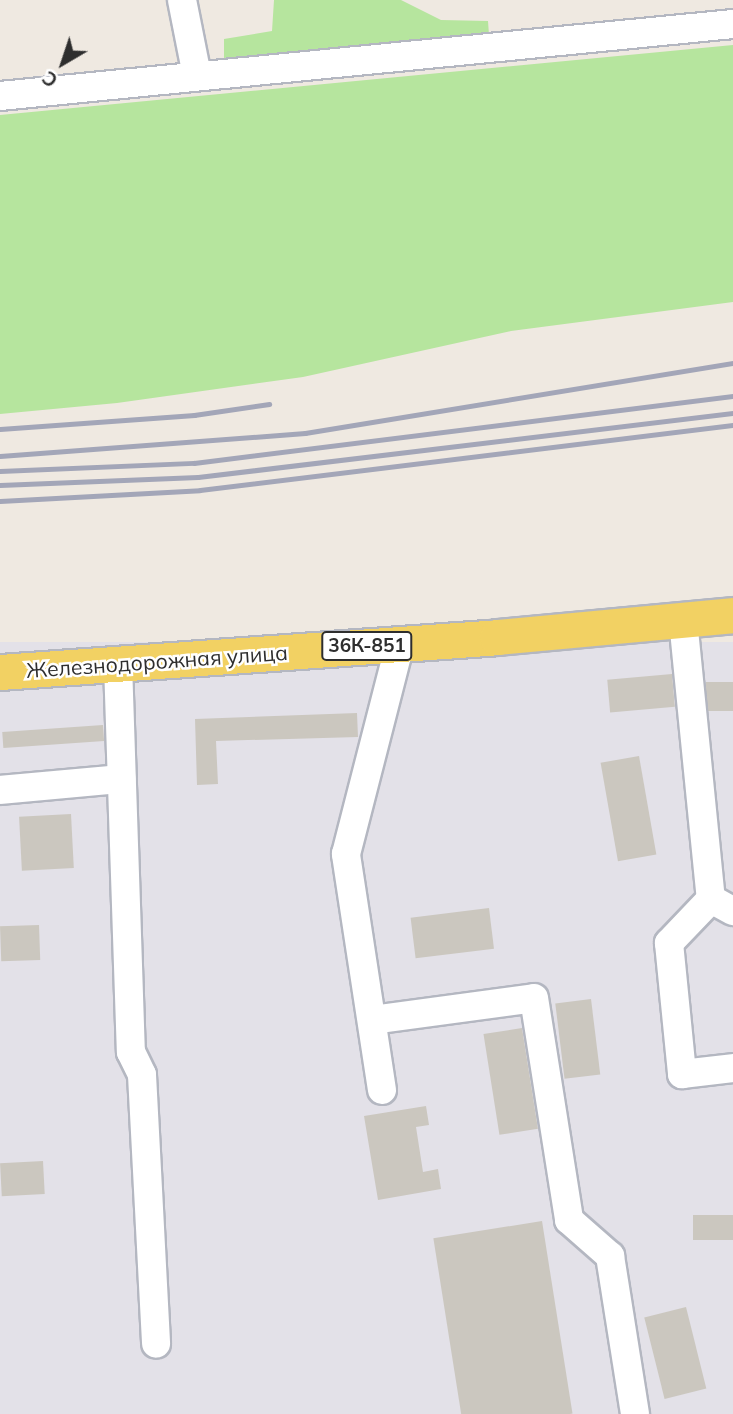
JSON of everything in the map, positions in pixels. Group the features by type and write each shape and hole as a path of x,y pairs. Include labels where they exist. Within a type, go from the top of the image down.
{"main road":[{"name":"Железнодорожная улица","path":"0,672 400,644 733,615"}],"street":[{"path":"182,0 197,76"},
{"path":"0,96 733,24"},
{"path":"683,620 722,905 669,943 682,1074 733,1068"},
{"path":"382,1090 346,853 400,644"},
{"path":"118,664 131,1052 142,1075 156,1344"},
{"path":"0,790 122,779"},
{"path":"372,1020 534,998 569,1220 610,1256 635,1414"}],"shaded area":[{"path":"0,642 733,642 733,1414 0,1414"}],"green space":[{"path":"274,0 401,0 441,20 488,21 489,35 224,58 224,39 272,31"},
{"path":"733,45 733,302 511,331 303,377 117,403 0,414 0,115"}],"building":[{"path":"672,674 675,707 610,713 607,680"},
{"path":"706,682 733,682 733,711 706,711"},
{"path":"357,713 358,737 216,741 218,784 197,785 195,719"},
{"path":"103,725 104,741 3,748 2,732"},
{"path":"639,756 656,854 618,861 601,763"},
{"path":"71,814 74,868 22,871 19,817"},
{"path":"489,908 494,949 416,958 411,918"},
{"path":"39,925 40,960 1,961 0,926"},
{"path":"591,999 600,1074 565,1079 555,1003"},
{"path":"522,1028 538,1129 499,1135 483,1034"},
{"path":"426,1106 429,1125 416,1127 423,1172 438,1169 441,1189 378,1200 364,1116"},
{"path":"43,1161 45,1194 2,1196 0,1163"},
{"path":"693,1215 733,1215 733,1240 693,1240"},
{"path":"542,1221 573,1414 461,1414 433,1238"},
{"path":"686,1307 706,1389 665,1399 644,1317"}],"railway":[{"path":"0,456 305,433 733,363"},
{"path":"0,471 194,463 733,396"},
{"path":"0,429 194,415 269,404"},
{"path":"0,485 198,477 733,413"},
{"path":"0,501 200,490 733,425"}]}
